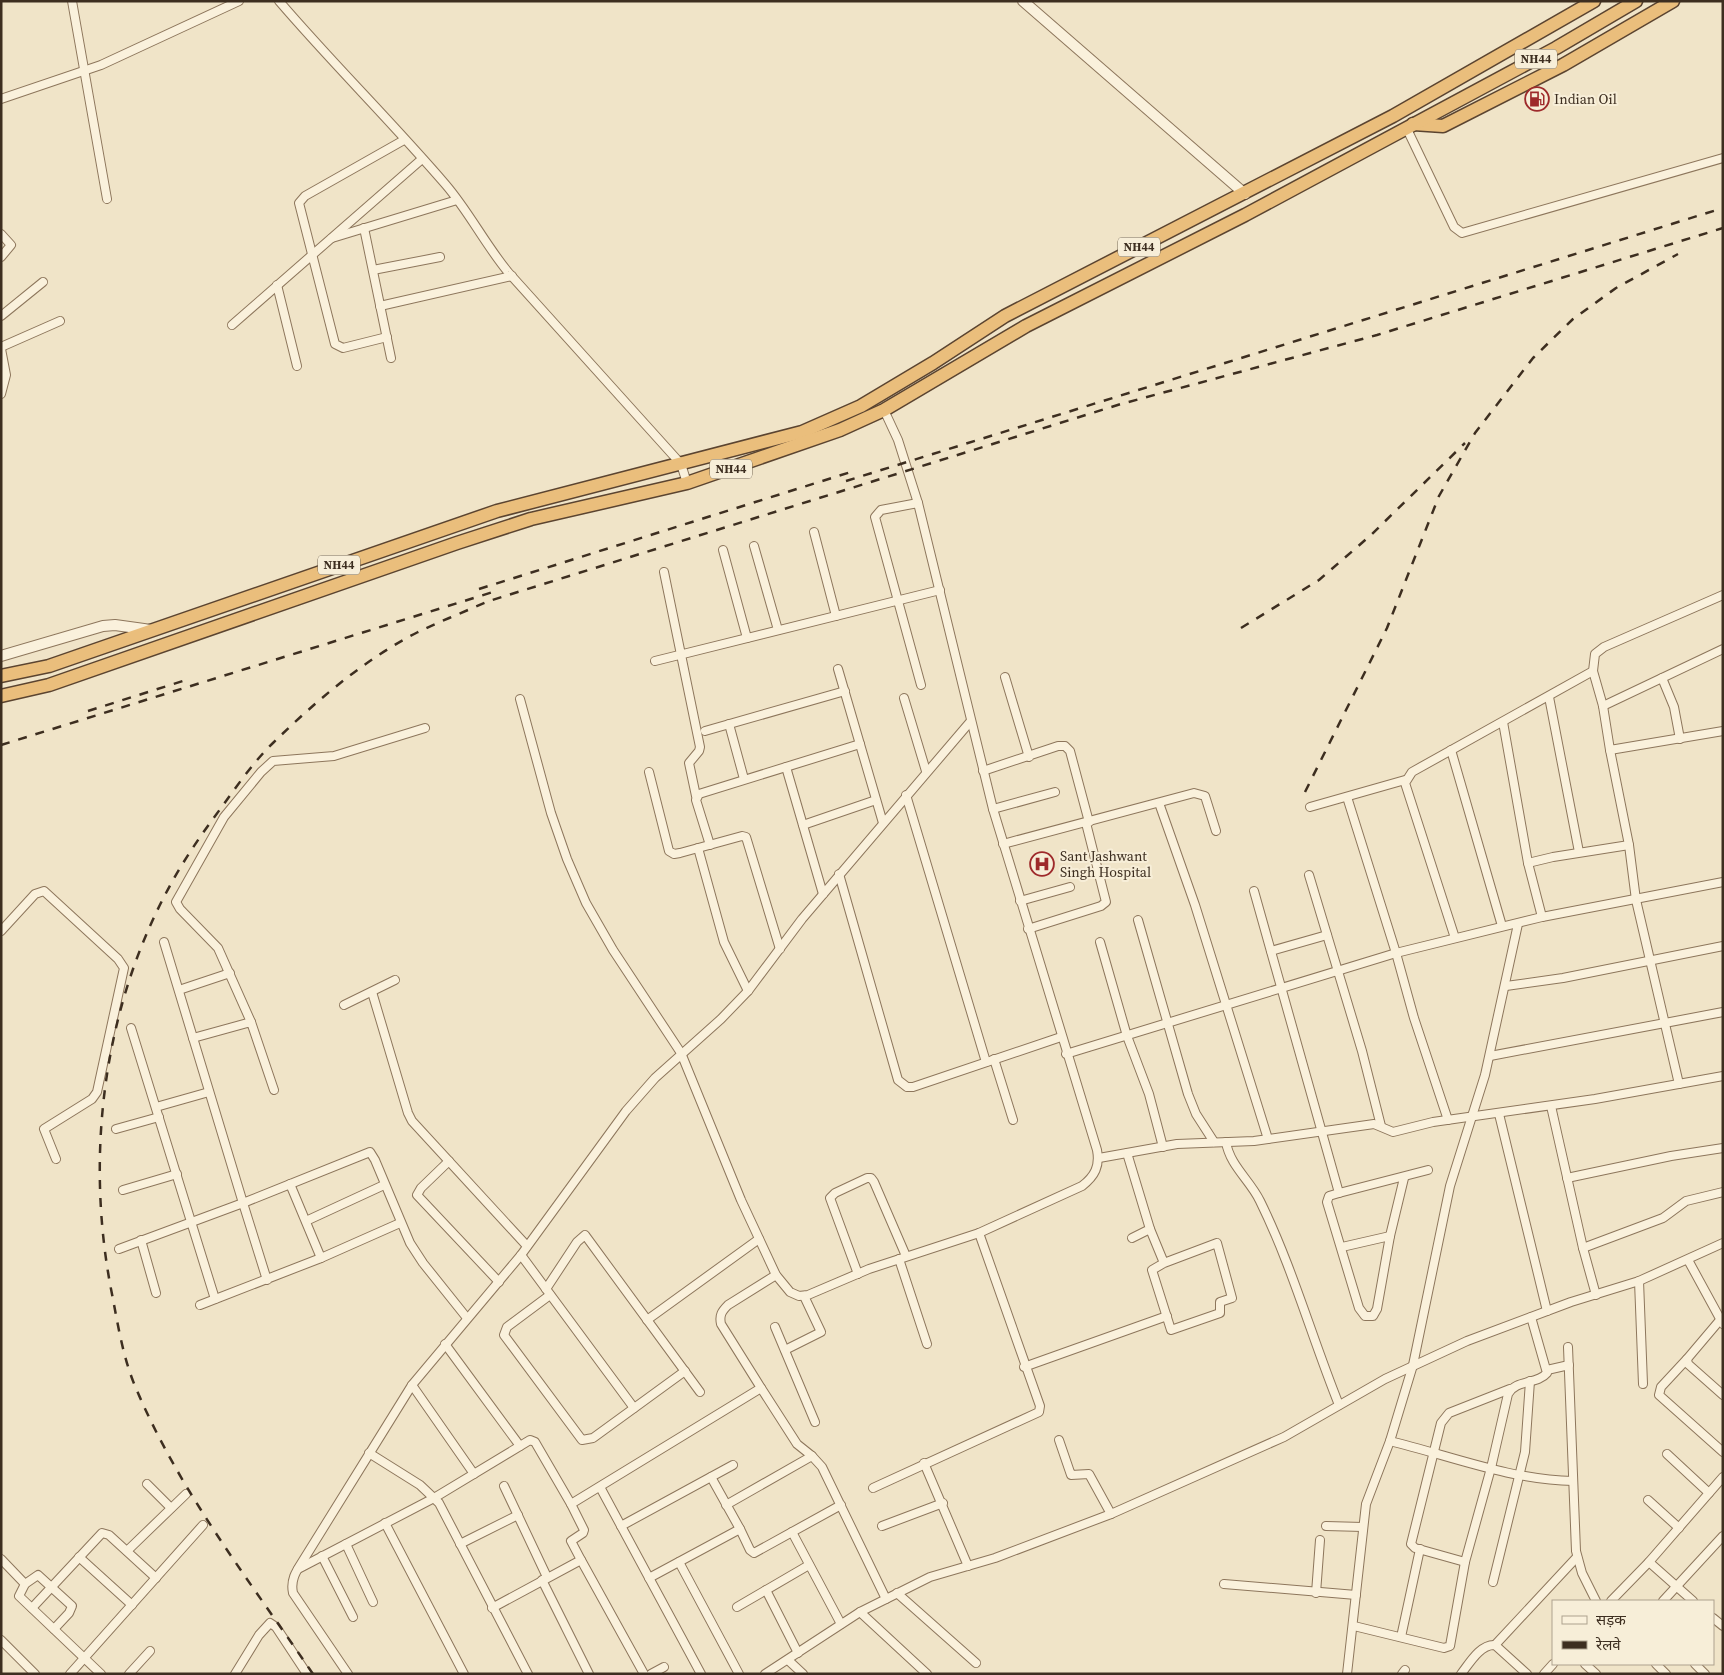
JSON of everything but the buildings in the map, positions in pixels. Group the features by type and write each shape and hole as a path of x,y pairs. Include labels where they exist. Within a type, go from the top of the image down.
{"highway":[{"path":"1410,126 1443,126 1563,65 1673,1"},
{"name":"NH44","path":"1,676 49,666 497,511 802,432 861,406 934,363 1005,316 1245,194 1393,116 1591,2"},
{"name":"NH44","path":"1,696 49,685 531,519 687,484 840,430 884,410 1026,326 1245,215 1556,48 1635,2"}],"street":[{"path":"72,1 107,199"},
{"path":"1,99 84,72 239,1"},
{"path":"279,1 457,200 482,238 512,276 680,464 687,484"},
{"path":"1023,1 1245,194"},
{"path":"1410,126 1454,227 1462,233 1723,158"},
{"path":"387,337 343,348 337,346 300,207 302,199 404,140"},
{"path":"232,325 422,159"},
{"path":"330,239 457,200"},
{"path":"364,228 391,358"},
{"path":"1,234 11,245 1,257"},
{"path":"373,270 440,256"},
{"path":"380,306 512,276"},
{"path":"1,316 43,282"},
{"path":"277,285 297,366"},
{"path":"1,394 6,375 1,348 60,320"},
{"path":"520,699 551,813 567,859 583,896 613,950 682,1053 759,1239 776,1275 790,1292 804,1296 902,1258 979,1233 1082,1186 1096,1172 1099,1158 1028,930 993,809 970,722 918,503 898,440 884,410"},
{"path":"918,503 881,510 875,517 921,685"},
{"path":"814,532 836,616"},
{"path":"754,546 778,630"},
{"path":"723,550 747,638"},
{"path":"664,572 700,747 699,751 688,763 710,845"},
{"path":"655,661 940,590"},
{"path":"1679,1084 1652,960 1636,900 1629,845 1603,706 1593,671 1595,654 1604,647 1723,595"},
{"path":"1,656 103,626 115,625 152,630"},
{"path":"1603,706 1723,649"},
{"path":"838,668 883,823"},
{"path":"1310,807 1406,780 1412,772 1593,671"},
{"path":"1006,677 1029,757"},
{"path":"1662,678 1674,707 1680,739"},
{"path":"705,731 845,691"},
{"path":"1548,697 1579,852"},
{"path":"904,698 926,771"},
{"path":"348,1674 293,1593 293,1578 412,1385 521,1255 626,1112 655,1078 721,1019 748,991 823,894 926,771 970,722"},
{"path":"1503,722 1528,863 1542,917"},
{"path":"729,724 744,779"},
{"path":"274,1090 251,1022 218,948 180,909 176,902 224,817 261,772 273,761 339,755 425,728"},
{"path":"1610,750 1723,731"},
{"path":"696,796 744,779 860,744"},
{"path":"983,771 1061,745 1069,749 1106,902 1101,906 1028,930"},
{"path":"1451,750 1502,926"},
{"path":"786,767 823,894"},
{"path":"649,772 669,851 674,854 742,836 746,838 780,949"},
{"path":"1406,780 1421,836 1455,938"},
{"path":"993,809 1055,792"},
{"path":"1003,844 1088,823 1194,793 1203,794 1207,800 1216,832"},
{"path":"906,795 986,1062"},
{"path":"1348,797 1414,1018 1448,1120"},
{"path":"803,824 876,800"},
{"path":"1159,803 1195,905 1225,1007 1268,1139"},
{"path":"1528,863 1579,852 1629,845"},
{"path":"698,848 724,942 748,991"},
{"path":"840,874 898,1080 907,1087 913,1087 1061,1037"},
{"path":"1309,875 1339,972 1381,1126"},
{"path":"1066,1054 1225,1007 1396,953 1542,917 1636,900 1672,890 1723,882"},
{"path":"1020,901 1070,887"},
{"path":"1,931 36,894 44,891 118,959 124,968 97,1092 92,1099 44,1129 56,1159"},
{"path":"1254,891 1339,1194"},
{"path":"1138,920 1170,1022 1194,1108 1214,1142"},
{"path":"1347,1674 1354,1626 1366,1504 1390,1442 1413,1365 1450,1186 1490,1056 1518,924"},
{"path":"1271,951 1327,935"},
{"path":"164,942 267,1280"},
{"path":"1100,942 1127,1036 1149,1094 1163,1147"},
{"path":"1506,986 1563,978 1723,946"},
{"path":"179,990 230,973"},
{"path":"344,1005 395,980"},
{"path":"372,992 408,1114 418,1128 527,1246"},
{"path":"1490,1056 1665,1021 1723,1012"},
{"path":"193,1038 251,1022"},
{"path":"132,1028 215,1299"},
{"path":"994,1059 1013,1120"},
{"path":"1099,1158 1163,1147 1268,1139 1374,1124 1393,1132 1448,1120 1551,1106 1723,1076"},
{"path":"156,1107 209,1092"},
{"path":"1551,1106 1583,1248 1596,1295"},
{"path":"1499,1114 1547,1311"},
{"path":"116,1130 159,1117"},
{"path":"1226,1142 1229,1156 1254,1190 1276,1236 1339,1405"},
{"path":"1567,1178 1672,1156 1723,1148"},
{"path":"118,1249 243,1203 370,1152 400,1223 419,1258 467,1318"},
{"path":"1127,1153 1150,1228 1164,1263"},
{"path":"449,1161 421,1188 417,1195 499,1282"},
{"path":"1404,1178 1390,1236 1377,1309 1369,1317 1362,1314 1359,1308 1327,1202 1329,1196 1404,1178 1428,1170"},
{"path":"123,1190 177,1174"},
{"path":"858,1274 830,1198 835,1193 867,1178 871,1178 902,1258 927,1344"},
{"path":"290,1184 321,1258"},
{"path":"306,1221 384,1185"},
{"path":"1583,1248 1663,1218 1686,1201 1723,1192"},
{"path":"200,1305 321,1258 400,1223"},
{"path":"1132,1238 1150,1228"},
{"path":"873,1488 924,1463 1040,1412 1040,1406 1024,1367 979,1233"},
{"path":"685,1371 587,1440 582,1440 504,1335 507,1327 548,1292 577,1242 585,1236 685,1371 700,1392"},
{"path":"1342,1247 1390,1236"},
{"path":"647,1320 759,1239"},
{"path":"141,1240 156,1293"},
{"path":"1217,1243 1232,1298 1220,1302 1220,1313 1171,1330 1152,1270 1164,1263 1217,1243"},
{"path":"765,1674 860,1612 930,1577 994,1558 1111,1514 1284,1437 1413,1365 1467,1341 1547,1311 1639,1281 1723,1243"},
{"path":"521,1255 634,1408"},
{"path":"1688,1260 1722,1322 1661,1387 1659,1395 1723,1452"},
{"path":"776,1275 728,1305 722,1311 721,1324 797,1444 822,1467 886,1599"},
{"path":"1639,1281 1643,1384"},
{"path":"785,1350 820,1332 804,1296"},
{"path":"1024,1367 1166,1316"},
{"path":"1465,1562 1412,1546 1411,1541 1435,1452 1441,1422 1446,1415 1545,1376 1547,1370 1531,1317"},
{"path":"775,1327 816,1422"},
{"path":"445,1344 520,1446"},
{"path":"1568,1347 1577,1557 1596,1600"},
{"path":"1686,1359 1688,1364 1723,1395"},
{"path":"1547,1370 1569,1365"},
{"path":"1493,1582 1520,1476 1526,1443 1530,1381"},
{"path":"412,1385 474,1474"},
{"path":"571,1504 761,1388"},
{"path":"1354,1626 1444,1648 1450,1646 1465,1562 1510,1389"},
{"path":"298,1569 434,1498 530,1440 535,1442 584,1530 583,1533 571,1541 644,1674"},
{"path":"1060,1440 1072,1475 1089,1474 1111,1514"},
{"path":"1390,1442 1435,1452 1520,1476 1546,1480 1573,1481"},
{"path":"369,1452 420,1485 434,1498 528,1674"},
{"path":"1667,1454 1710,1493"},
{"path":"726,1505 812,1456"},
{"path":"924,1463 968,1566"},
{"path":"621,1526 733,1465"},
{"path":"711,1477 750,1550 754,1553 841,1505"},
{"path":"1612,1600 1649,1562 1723,1477"},
{"path":"147,1484 171,1508"},
{"path":"504,1486 589,1674"},
{"path":"600,1487 701,1674"},
{"path":"127,1552 186,1494"},
{"path":"1648,1500 1679,1528"},
{"path":"882,1526 943,1504"},
{"path":"460,1544 518,1515"},
{"path":"385,1523 464,1674"},
{"path":"70,1674 204,1525"},
{"path":"1326,1526 1363,1527"},
{"path":"649,1578 740,1529"},
{"path":"32,1608 100,1536 106,1532 156,1578"},
{"path":"792,1532 841,1624"},
{"path":"1664,1600 1723,1536"},
{"path":"1316,1592 1320,1540"},
{"path":"346,1544 373,1602"},
{"path":"1401,1637 1420,1549"},
{"path":"322,1556 353,1617"},
{"path":"80,1557 132,1605"},
{"path":"1461,1674 1484,1648 1495,1645 1577,1557"},
{"path":"1,1559 25,1584"},
{"path":"492,1608 581,1560"},
{"path":"679,1562 739,1674"},
{"path":"1649,1562 1692,1600"},
{"path":"737,1607 809,1565"},
{"path":"54,1629 69,1613 72,1606 38,1575 25,1584 19,1596 101,1674"},
{"path":"1224,1584 1356,1595"},
{"path":"766,1590 798,1653"},
{"path":"897,1593 976,1664"},
{"path":"860,1612 927,1674"},
{"path":"235,1674 259,1635 270,1623 276,1627 307,1674"},
{"path":"1,1640 36,1674"},
{"path":"1495,1645 1527,1674"},
{"path":"129,1674 150,1651"},
{"path":"788,1660 803,1674"},
{"path":"1586,1665 1596,1674"},
{"path":"651,1674 664,1667"}],"railway":[{"path":"846,481 1723,208"},
{"path":"313,1674 215,1532 192,1496 150,1420 129,1371 119,1330 105,1248 100,1196 100,1144 104,1092 113,1041 126,991 143,942 165,895 191,850 240,782 267,749 324,696 379,655 418,632 489,601 1121,404 1377,335 1723,228"},
{"path":"1305,792 1387,628 1439,496 1475,433 1533,358 1573,319 1616,288 1678,254"},
{"path":"1241,628 1319,580 1371,535 1465,443"},
{"path":"479,589 854,471"},
{"path":"1,745 493,592"},
{"path":"88,711 186,680"}],"place":[{"name":"Indian Oil","path":"1537,99"},
{"name":"Sant Jashwant Singh Hospital","path":"1042,864"}]}
